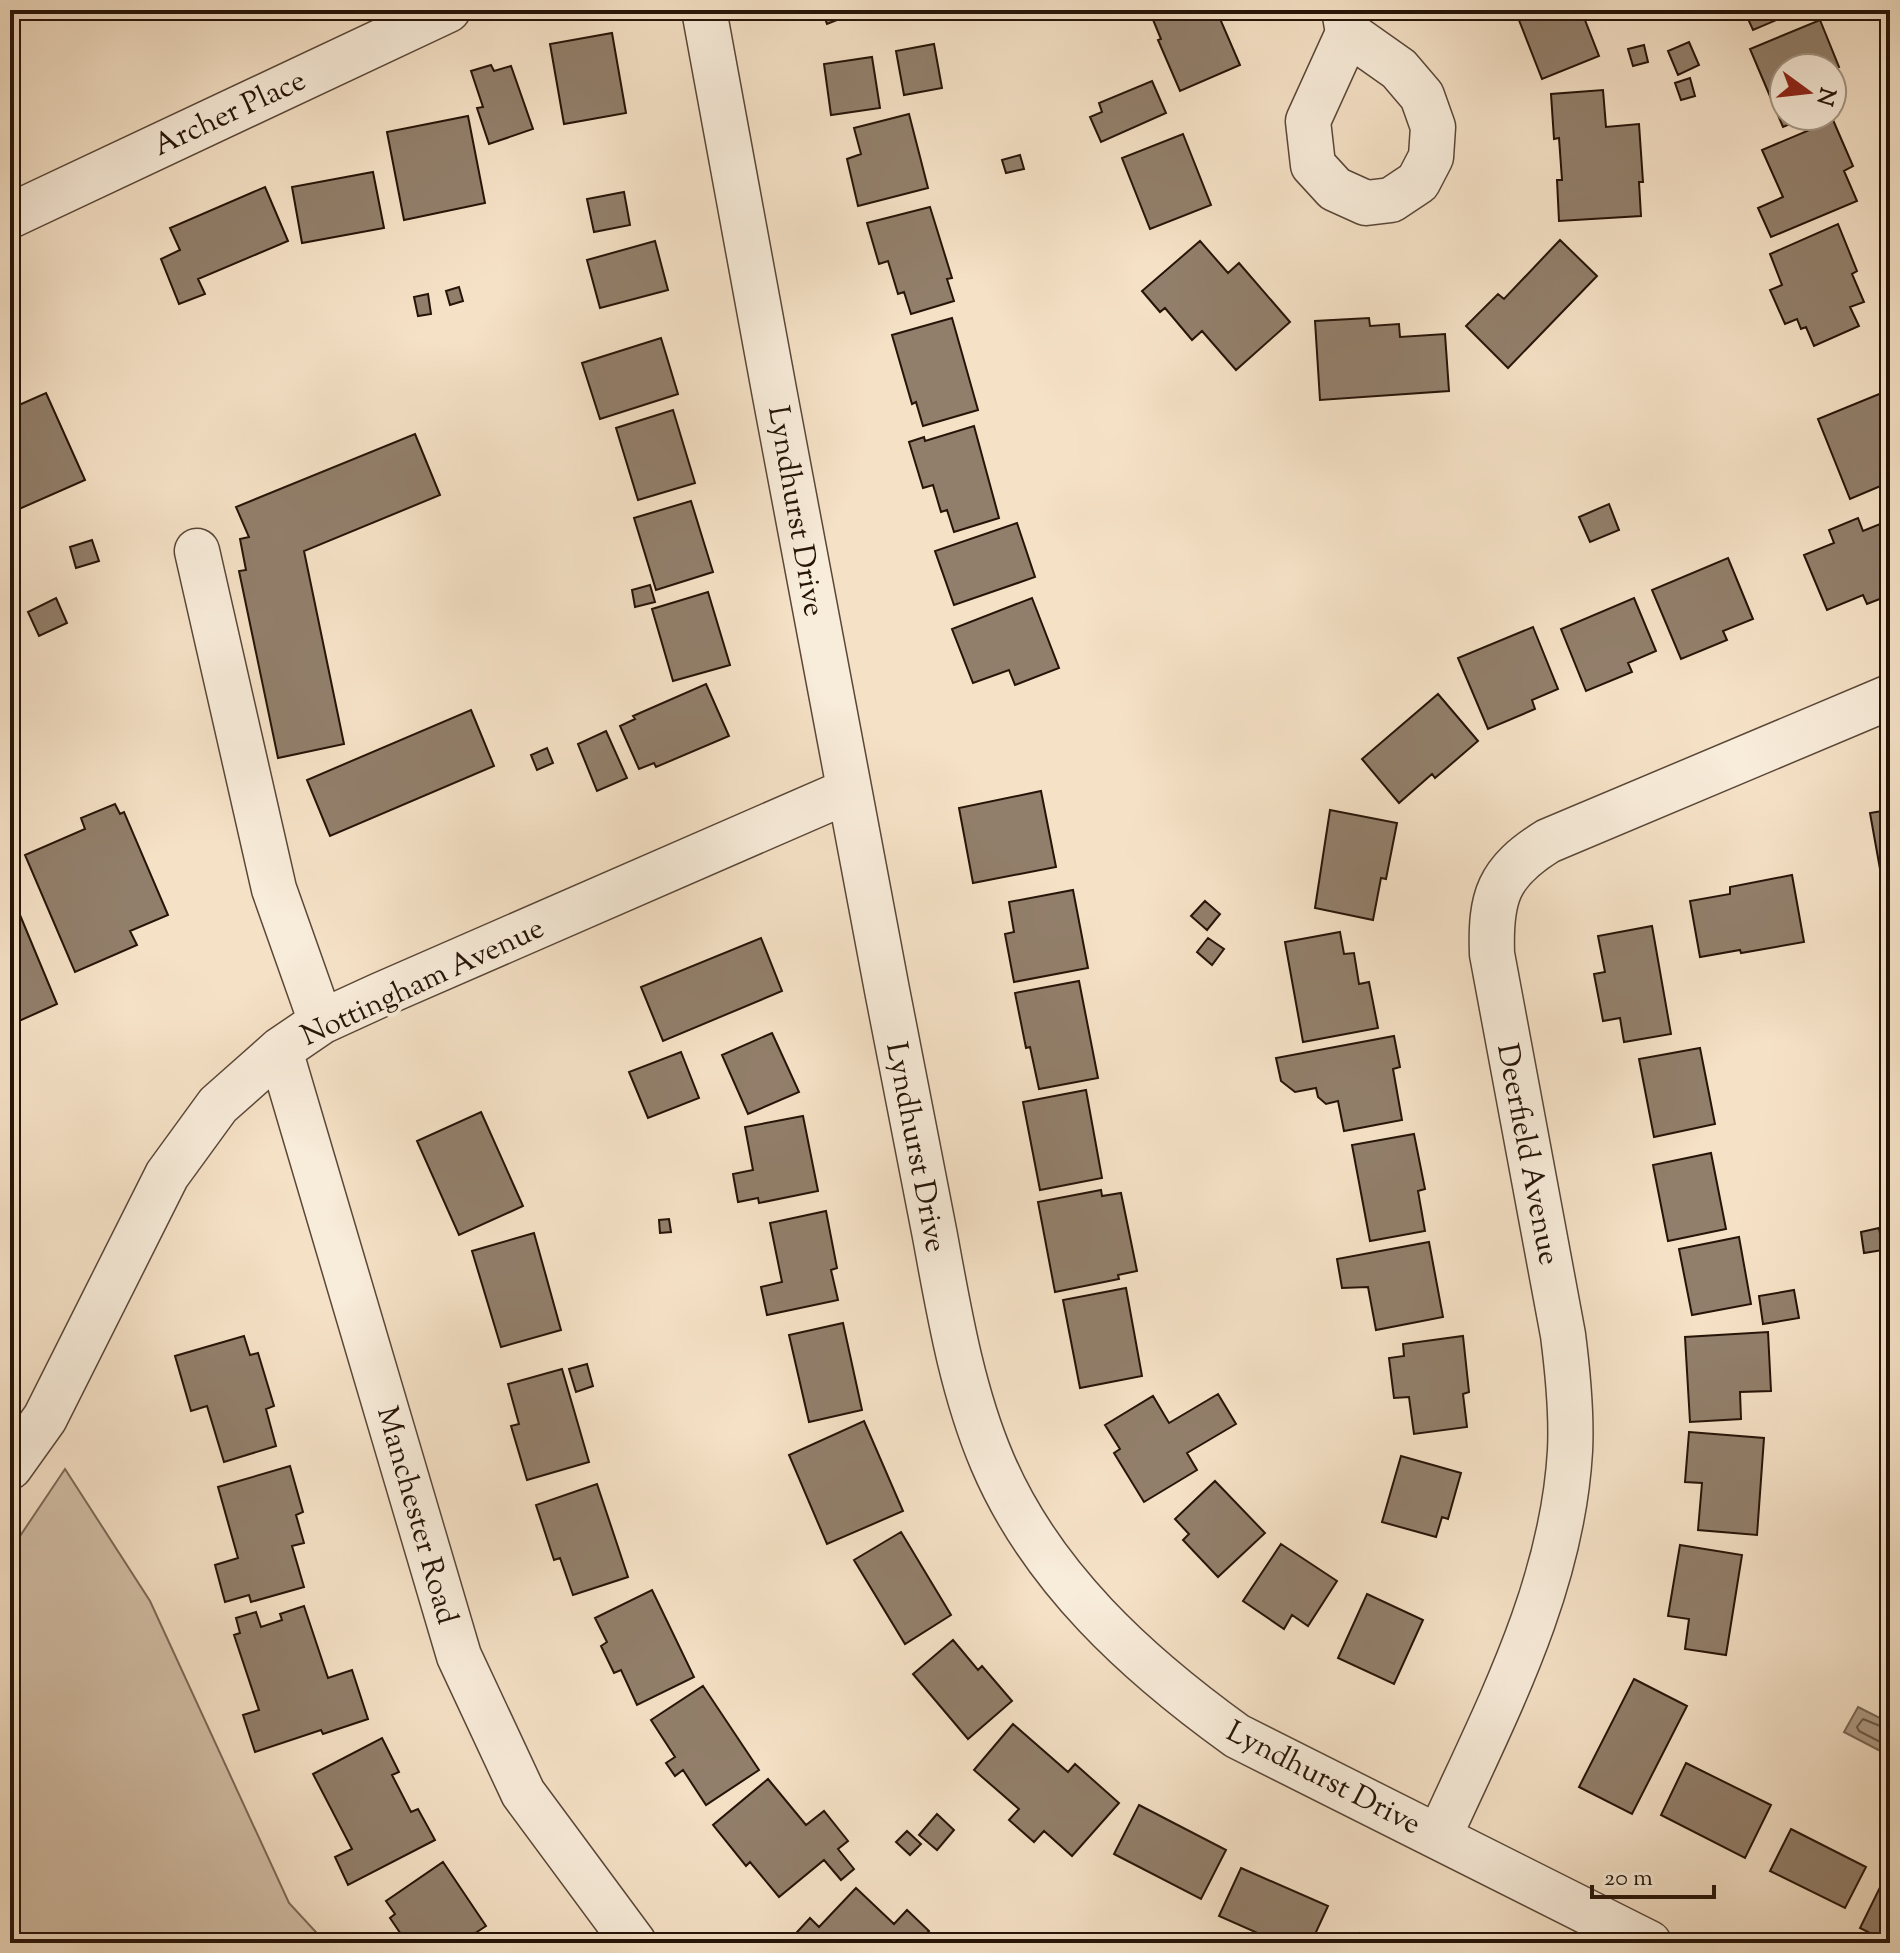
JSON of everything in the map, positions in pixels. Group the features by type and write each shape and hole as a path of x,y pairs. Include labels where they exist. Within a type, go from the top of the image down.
{"street":[{"name":"Archer Place","path":"10,216 448,10"},
{"name":"Lyndhurst Drive","path":"704,10 848,791 958,1358 993,1462 1032,1538 1081,1600 1114,1634 1202,1711 1237,1736 1649,1943"},
{"path":"197,551 274,889 321,1022"},
{"name":"Deerfield Avenue","path":"1439,1837 1514,1671 1542,1599 1560,1525 1570,1452 1570,1392 1563,1335 1492,954 1493,904 1499,887 1508,872 1548,841 1890,697"},
{"name":"Nottingham Avenue","path":"10,1467 45,1418 167,1175 218,1105 280,1050 321,1022 848,791"},
{"name":"Manchester Road","path":"280,1050 459,1656 523,1793 634,1943"}],"shaded area":[{"path":"65,1469 150,1601 289,1903 326,1943 10,1943 10,1551"}],"water":[{"path":"1858,1707 1890,1723 1890,1756 1844,1732"}],"building":[{"path":"822,10 854,10 855,13 827,24"},
{"path":"1149,10 1212,10 1214,16 1218,14 1240,65 1180,91"},
{"path":"1515,10 1581,10 1599,56 1542,79"},
{"path":"1744,10 1800,10 1753,30"},
{"path":"1820,20 1833,52 1768,52 1768,92 1750,49"},
{"path":"612,33 626,113 564,124 550,44"},
{"path":"1689,42 1699,65 1678,75 1668,51"},
{"path":"934,44 942,88 904,95 896,51"},
{"path":"1644,45 1648,62 1633,66 1628,49"},
{"path":"872,57 880,108 831,115 824,64"},
{"path":"491,65 494,71 511,66 533,129 489,144 477,108 483,107 471,71"},
{"path":"1690,78 1695,96 1681,100 1675,83"},
{"path":"1152,81 1166,113 1101,142 1090,117 1102,112 1099,103"},
{"path":"1603,90 1606,127 1639,124 1643,182 1639,182 1641,216 1559,221 1557,180 1562,180 1559,138 1554,139 1551,94"},
{"path":"909,114 928,188 858,206 847,159 861,154 854,128"},
{"path":"468,116 485,203 404,220 387,132"},
{"path":"1805,132 1838,132 1853,166 1844,171 1857,201 1771,237 1758,208 1783,197 1762,150"},
{"path":"1183,134 1211,205 1150,229 1122,158"},
{"path":"1020,155 1024,169 1006,173 1002,160"},
{"path":"373,172 384,228 302,243 292,187"},
{"path":"265,187 288,241 198,279 205,294 179,304 161,259 180,250 170,228"},
{"path":"624,192 630,225 594,232 587,199"},
{"path":"930,207 952,278 947,279 954,301 911,314 904,292 898,294 888,261 879,264 867,223"},
{"path":"1838,224 1857,271 1852,274 1864,302 1850,307 1859,326 1814,346 1806,327 1801,329 1797,319 1785,324 1770,290 1782,285 1770,254"},
{"path":"1560,240 1597,276 1508,368 1466,326 1498,294 1504,299"},
{"path":"655,241 668,290 600,308 587,260"},
{"path":"1200,241 1228,273 1239,263 1290,322 1236,370 1202,331 1192,340 1165,308 1160,312 1142,291"},
{"path":"459,287 463,301 450,305 446,291"},
{"path":"428,294 431,314 418,316 414,297"},
{"path":"952,318 978,410 923,426 916,402 912,404 892,335"},
{"path":"1369,318 1370,326 1399,324 1400,337 1445,334 1449,391 1320,400 1315,321"},
{"path":"661,338 678,394 600,419 582,363"},
{"path":"1889,390 1890,482 1850,499 1818,419"},
{"path":"46,393 85,480 10,513 10,409"},
{"path":"673,410 695,483 638,500 616,428"},
{"path":"974,426 999,518 954,532 947,510 941,512 933,485 923,488 909,442 924,437 925,441"},
{"path":"415,434 440,495 304,551 344,744 278,758 239,571 246,570 240,539 249,537 236,507"},
{"path":"691,501 713,572 656,590 634,518"},
{"path":"1609,504 1619,530 1590,542 1579,517"},
{"path":"1858,518 1863,531 1890,520 1890,595 1867,604 1863,595 1827,610 1804,555 1834,543 1829,530"},
{"path":"1017,523 1035,577 954,605 935,551"},
{"path":"92,540 99,561 76,568 70,547"},
{"path":"1728,558 1753,619 1723,631 1727,640 1681,659 1652,590"},
{"path":"650,585 655,602 635,607 632,590"},
{"path":"708,592 730,665 673,681 652,609"},
{"path":"56,598 67,623 39,636 28,612"},
{"path":"1032,598 1059,668 1015,685 1009,670 973,683 952,629"},
{"path":"1634,598 1656,651 1628,663 1632,672 1586,691 1561,629"},
{"path":"1533,627 1558,689 1532,700 1535,709 1488,729 1458,658"},
{"path":"706,684 729,736 656,767 654,763 639,769 620,726 635,719 633,716"},
{"path":"1438,694 1478,741 1435,778 1432,774 1399,803 1362,759"},
{"path":"471,710 494,766 330,836 307,780"},
{"path":"606,731 627,778 597,791 578,744"},
{"path":"547,748 553,763 537,770 531,755"},
{"path":"1041,791 1056,867 973,883 959,808"},
{"path":"1890,799 1890,868 1880,869 1870,813 1888,810 1886,800"},
{"path":"115,804 120,814 124,812 168,915 130,931 137,945 75,972 25,855 85,829 81,818"},
{"path":"1330,810 1397,823 1386,879 1381,878 1373,920 1315,908"},
{"path":"1792,875 1804,942 1700,957 1690,901 1730,894 1730,887"},
{"path":"1073,890 1088,968 1014,982 1005,934 1014,932 1009,902"},
{"path":"10,891 57,1004 10,1025"},
{"path":"1205,901 1220,914 1207,930 1191,916"},
{"path":"1652,926 1671,1034 1624,1042 1620,1018 1603,1021 1594,974 1605,972 1598,936"},
{"path":"1340,932 1344,954 1354,953 1359,984 1369,982 1378,1028 1303,1042 1285,942"},
{"path":"761,938 782,991 663,1041 641,987"},
{"path":"1208,938 1224,949 1212,965 1197,952"},
{"path":"1079,981 1098,1078 1039,1089 1030,1047 1026,1048 1015,993"},
{"path":"772,1033 799,1092 748,1114 722,1055"},
{"path":"1394,1036 1400,1067 1393,1069 1402,1120 1344,1131 1338,1101 1326,1104 1318,1097 1316,1088 1295,1092 1281,1081 1276,1058"},
{"path":"1700,1048 1715,1124 1654,1137 1639,1059"},
{"path":"681,1052 699,1098 648,1118 629,1072"},
{"path":"1086,1090 1102,1178 1040,1190 1023,1102"},
{"path":"481,1112 523,1206 459,1235 417,1141"},
{"path":"803,1116 818,1191 759,1203 758,1198 738,1202 733,1174 753,1170 745,1127"},
{"path":"1414,1134 1425,1189 1418,1191 1425,1231 1370,1241 1352,1145"},
{"path":"1711,1153 1726,1229 1668,1241 1653,1165"},
{"path":"1101,1190 1102,1196 1121,1193 1137,1271 1118,1275 1119,1279 1055,1292 1038,1202"},
{"path":"826,1211 837,1268 831,1270 838,1300 767,1315 761,1287 782,1282 770,1223"},
{"path":"669,1219 671,1232 660,1233 659,1220"},
{"path":"1879,1228 1883,1250 1864,1253 1861,1232"},
{"path":"534,1233 561,1330 501,1347 472,1251"},
{"path":"1739,1237 1751,1304 1692,1315 1679,1249"},
{"path":"1429,1242 1443,1317 1376,1330 1368,1287 1342,1288 1337,1259"},
{"path":"1126,1288 1142,1376 1080,1388 1063,1300"},
{"path":"1794,1290 1799,1318 1763,1324 1759,1296"},
{"path":"843,1323 862,1410 809,1422 789,1335"},
{"path":"1768,1332 1771,1391 1740,1392 1741,1419 1690,1422 1685,1337"},
{"path":"244,1336 250,1355 258,1353 274,1406 266,1409 276,1446 224,1462 207,1406 191,1411 175,1356"},
{"path":"1463,1336 1469,1392 1463,1394 1467,1427 1414,1434 1409,1397 1394,1398 1389,1358 1404,1356 1403,1344"},
{"path":"587,1364 593,1386 576,1392 569,1369"},
{"path":"562,1369 589,1462 527,1480 511,1426 519,1424 508,1384"},
{"path":"1218,1394 1236,1424 1187,1453 1197,1470 1144,1502 1114,1453 1120,1449 1105,1425 1153,1396 1169,1423"},
{"path":"864,1421 903,1511 827,1544 789,1455"},
{"path":"1689,1432 1764,1438 1757,1535 1698,1530 1702,1483 1685,1482"},
{"path":"1401,1456 1461,1473 1448,1519 1442,1517 1436,1537 1382,1522"},
{"path":"290,1466 303,1512 296,1515 304,1543 292,1546 304,1587 251,1602 249,1595 225,1602 215,1565 238,1558 218,1487"},
{"path":"1215,1481 1265,1533 1218,1577 1183,1540 1189,1534 1175,1519"},
{"path":"597,1484 628,1577 573,1595 560,1558 554,1560 536,1505"},
{"path":"901,1532 951,1615 905,1644 854,1560"},
{"path":"1281,1544 1337,1581 1308,1626 1292,1615 1284,1629 1243,1601"},
{"path":"1680,1545 1742,1555 1726,1655 1685,1649 1689,1619 1668,1616"},
{"path":"652,1590 694,1677 637,1705 621,1670 614,1673 601,1646 607,1642 595,1618"},
{"path":"1367,1594 1423,1620 1394,1684 1338,1658"},
{"path":"304,1606 328,1678 352,1670 368,1719 323,1734 321,1730 255,1752 243,1715 259,1710 234,1635 240,1633 236,1618 256,1612 261,1627 282,1620 280,1614"},
{"path":"953,1640 978,1670 982,1666 1012,1701 968,1739 913,1674"},
{"path":"1634,1679 1687,1706 1632,1814 1579,1787"},
{"path":"703,1686 759,1770 706,1805 683,1770 675,1776 666,1763 675,1757 651,1720"},
{"path":"1013,1724 1068,1772 1075,1764 1119,1803 1072,1856 1044,1831 1034,1842 1009,1820 1019,1809 974,1770"},
{"path":"382,1738 399,1772 392,1775 411,1812 418,1809 435,1840 348,1885 335,1857 352,1849 313,1774"},
{"path":"1686,1763 1771,1805 1745,1858 1661,1815"},
{"path":"768,1779 806,1825 824,1811 848,1841 838,1849 854,1869 841,1880 824,1860 779,1897 750,1862 746,1866 713,1825"},
{"path":"1139,1805 1226,1850 1201,1899 1114,1854"},
{"path":"937,1814 954,1830 937,1850 919,1835"},
{"path":"1791,1829 1866,1867 1845,1908 1770,1871"},
{"path":"907,1831 921,1844 910,1855 896,1842"},
{"path":"443,1862 486,1926 474,1934 480,1943 407,1943 390,1918 395,1914 386,1901"},
{"path":"1890,1867 1890,1943 1860,1928"},
{"path":"1241,1868 1328,1906 1311,1943 1280,1943 1219,1916"},
{"path":"856,1888 894,1924 907,1910 929,1931 918,1943 787,1943 810,1918 819,1927"},
{"path":"1360,1933 1380,1943 1355,1943"}]}
